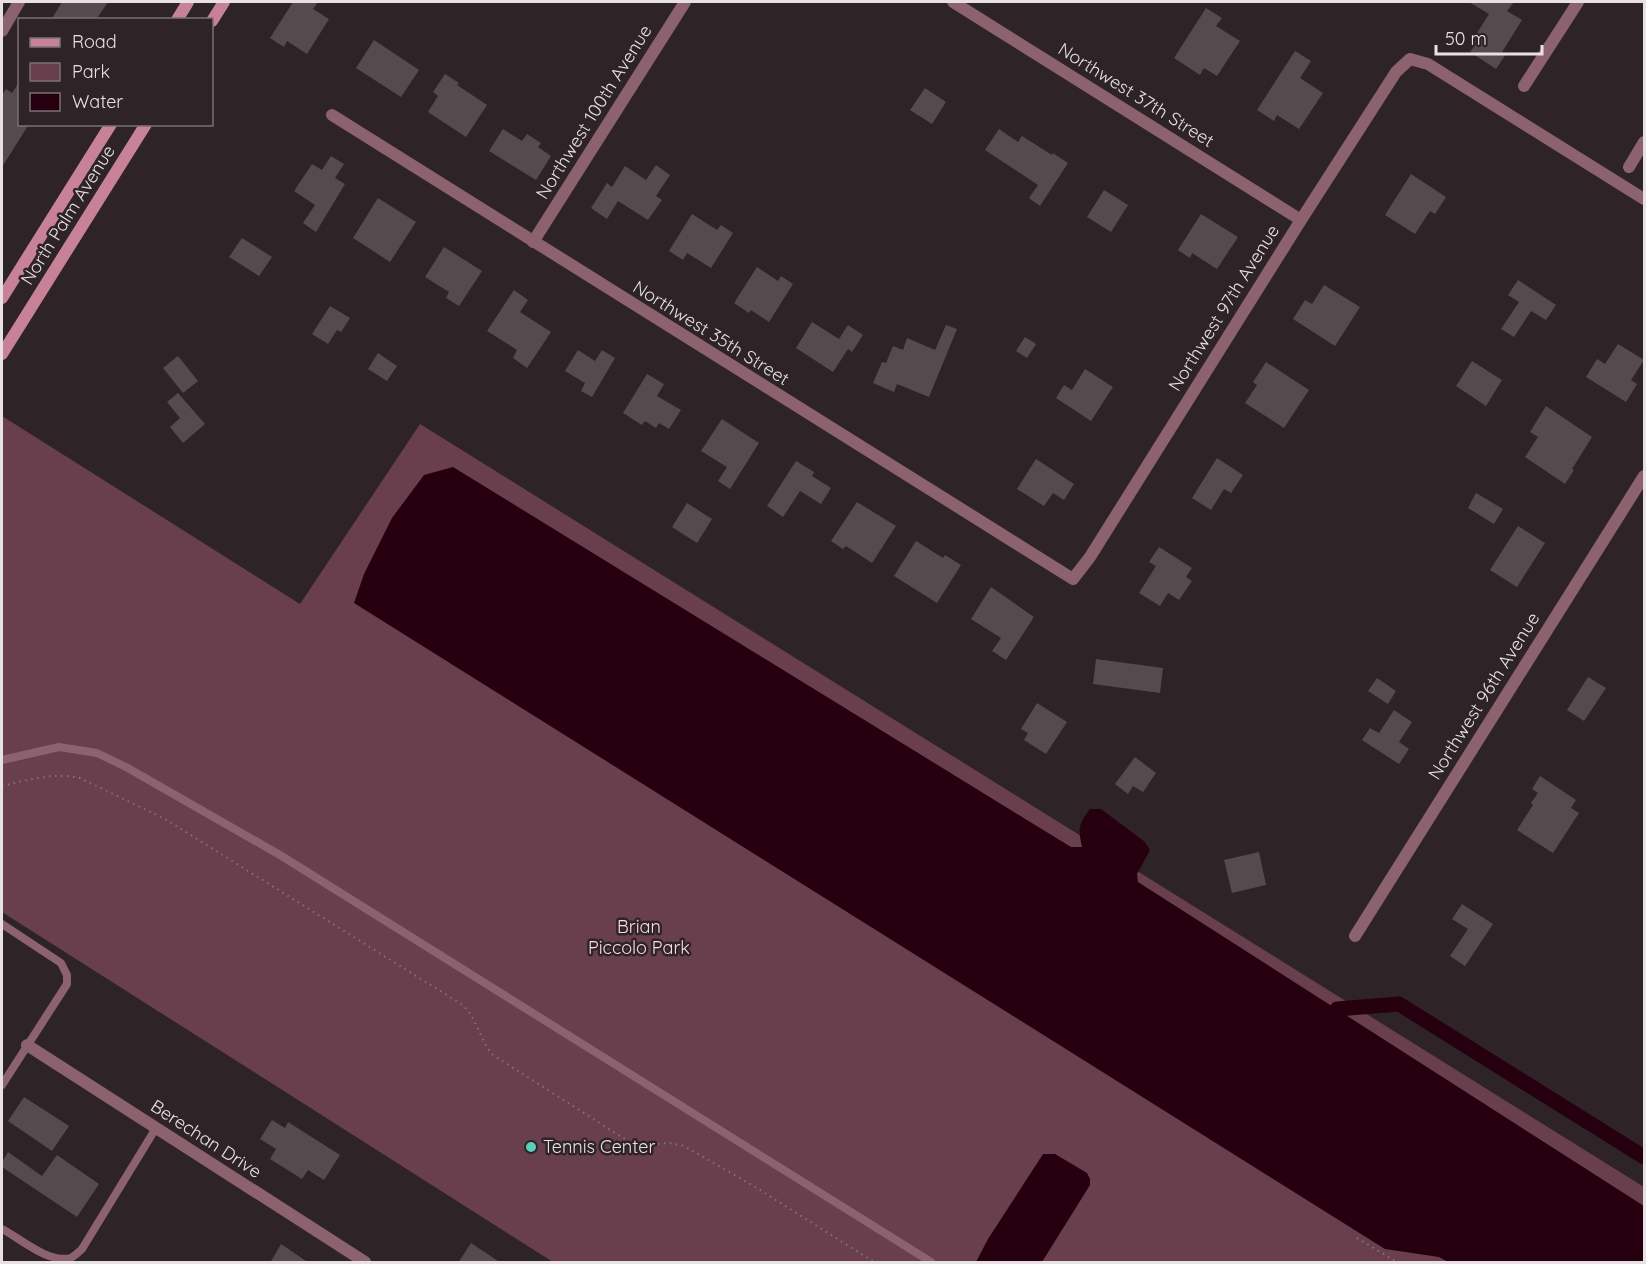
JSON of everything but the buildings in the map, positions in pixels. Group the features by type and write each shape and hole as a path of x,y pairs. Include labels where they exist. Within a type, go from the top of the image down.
{"main road":[{"path":"178,18 188,2"},
{"path":"213,19 224,2"},
{"name":"North Palm Avenue","path":"2,298 110,126"},
{"name":"North Palm Avenue","path":"2,354 145,126"}],"street":[{"path":"2,31 20,2"},
{"name":"Northwest 100th Avenue","path":"533,243 685,2"},
{"name":"Northwest 37th Street","path":"953,2 1301,219"},
{"path":"1524,86 1578,2"},
{"name":"Northwest 97th Avenue","path":"1073,579 1096,547 1301,219 1396,72 1410,59 1428,64 1644,199"},
{"name":"Northwest 35th Street","path":"332,115 533,243 1073,579"},
{"path":"1629,167 1644,142"},
{"name":"Northwest 96th Avenue","path":"1355,936 1644,476"},
{"name":"Berechan Drive","path":"27,1045 364,1263"}],"lane":[{"path":"2,760 58,747 97,753 126,767 280,855 926,1261"},
{"path":"2,924 61,963 67,975 67,984 2,1085"},
{"path":"2,1229 33,1249 54,1258 70,1258 82,1249 156,1128"}],"path":[{"path":"2,786 46,776 69,775 80,778 165,819 461,1004 473,1017 485,1046 493,1055 631,1143 644,1145 670,1143 684,1146 752,1185 874,1263"},
{"path":"1357,1238 1397,1263"}],"green space":[{"name":"Brian Piccolo Park","path":"2,416 300,604 420,424 1644,1187 1644,1262 553,1262 2,912"}],"water":[{"path":"453,467 1071,847 1082,847 1080,827 1090,809 1101,809 1145,842 1150,850 1137,874 1138,882 1644,1206 1644,1262 1448,1262 1439,1257 1385,1249 354,603 364,574 392,518 424,475"},
{"path":"1043,1154 1055,1154 1087,1173 1090,1185 1042,1262 976,1262 988,1239"}],"waterway":[{"path":"1337,1009 1399,1004 1644,1157"}],"place":[{"name":"Tennis Center","path":"531,1147"}]}
